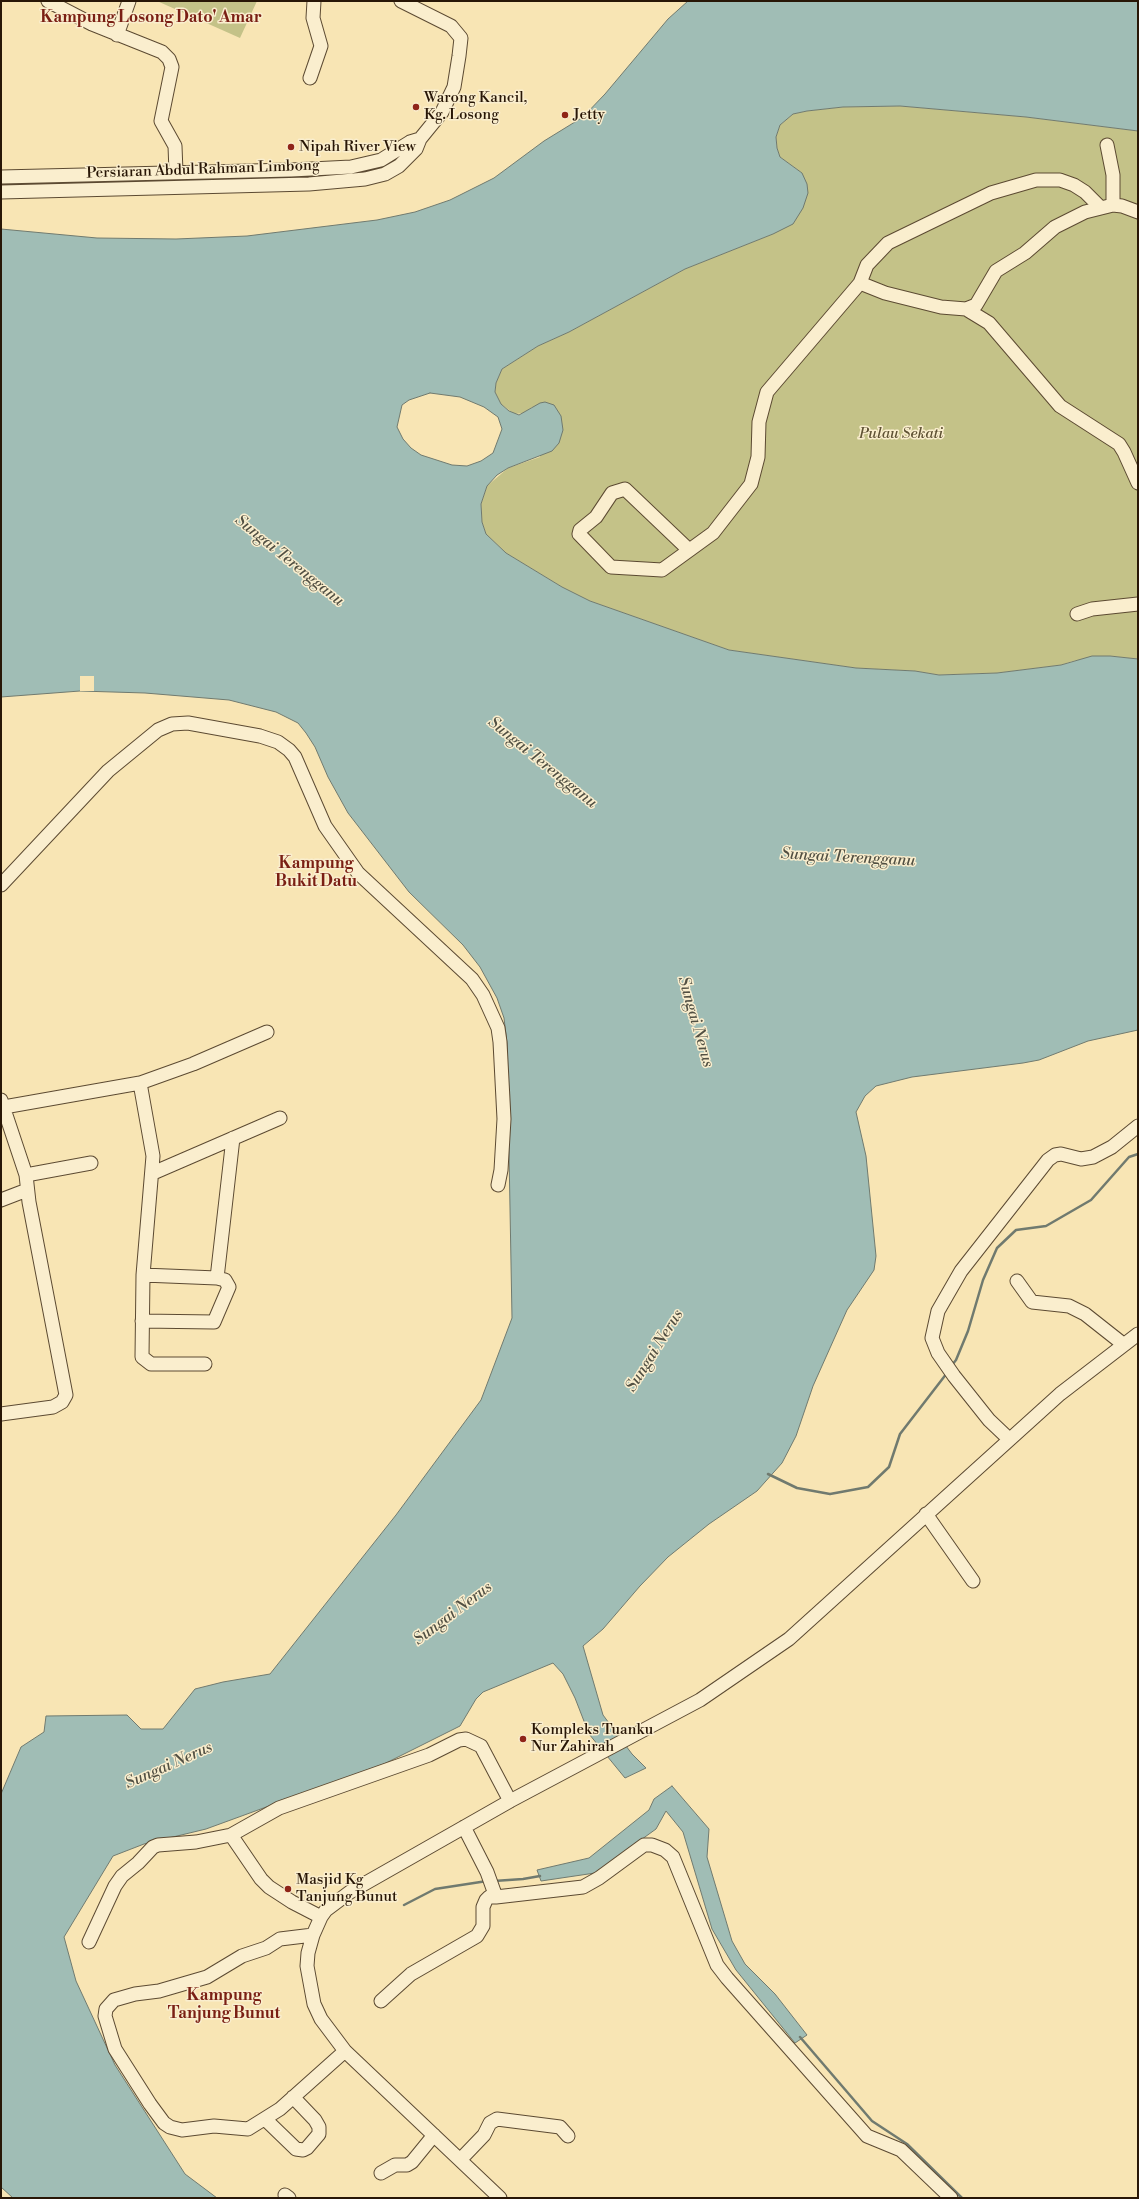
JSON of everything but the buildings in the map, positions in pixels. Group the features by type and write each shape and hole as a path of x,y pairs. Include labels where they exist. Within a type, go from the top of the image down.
{"street":[{"path":"48,1 117,36 162,52 169,59 172,67 161,121 176,146 176,172"},
{"path":"117,36 129,1"},
{"path":"310,78 321,46 313,18 314,1"},
{"path":"401,1 451,26 461,38 454,87 442,112 420,139"},
{"name":"Persiaran Abdul Rahman Limbong","path":"1,177 291,170 351,167 381,160 410,142 420,139"},
{"name":"Persiaran Abdul Rahman Limbong","path":"1,192 309,184 365,178 385,174 399,166 416,149 420,139"},
{"path":"1107,145 1113,175 1107,206"},
{"path":"689,550 625,489 612,493 596,517 580,530 579,534 612,567 662,570 713,533 752,484 758,457 759,422 767,392 860,283 867,265 888,243 990,193 1036,180 1060,180 1074,185 1107,206"},
{"path":"860,283 886,293 941,307 966,309 976,305 996,271 1025,253 1055,227 1086,212 1107,206 1122,206 1138,212"},
{"path":"966,309 989,323 1060,406 1119,444 1138,483"},
{"path":"1077,614 1092,609 1138,604"},
{"path":"3,879 108,771 140,743 158,730 172,724 188,723 260,736 278,742 289,750 295,757 325,826 358,873 472,979 483,995 498,1028 500,1042 504,1119 501,1170 498,1185"},
{"path":"1,1414 53,1407 62,1402 66,1395 27,1190 26,1175 2,1104 140,1083 194,1064 267,1032"},
{"path":"140,1083 151,1139 153,1173 143,1275 142,1357 146,1362 151,1364 205,1364"},
{"path":"153,1173 280,1118"},
{"path":"1009,1439 989,1420 945,1363 932,1338 940,1308 961,1271 1048,1160 1054,1155 1061,1154 1081,1159 1093,1157 1112,1147 1138,1126"},
{"path":"217,1278 233,1138"},
{"path":"26,1175 91,1163"},
{"path":"1,1200 27,1190"},
{"path":"142,1320 214,1322 229,1286 225,1280 217,1278 143,1275"},
{"path":"1017,1281 1032,1302 1069,1306 1085,1314 1123,1344"},
{"path":"500,2198 345,2051 321,2019 314,2004 307,1966 308,1953 313,1935 321,1917 326,1910 350,1892 464,1828 510,1800 700,1700 789,1639 1060,1394 1123,1344 1138,1334"},
{"path":"926,1514 973,1581"},
{"path":"89,1942 115,1886 122,1876 138,1863 153,1847 158,1845 196,1842 231,1835 279,1808 429,1755 459,1740 471,1740 481,1746 510,1800"},
{"path":"464,1828 487,1872 495,1893"},
{"path":"231,1835 261,1880 292,1902 321,1917"},
{"path":"380,2001 412,1974 477,1936 483,1926 486,1900 488,1897 495,1893 583,1887 644,1845 652,1845 666,1850 673,1857 717,1965 727,1978 867,2136 885,2145 901,2150 951,2198"},
{"path":"313,1935 280,1939 270,1946 242,1956 207,1977 159,1991 136,1994 114,2000 106,2009 104,2016 115,2049 164,2123 170,2127 182,2130 214,2126 242,2130 248,2129 265,2119 293,2097 345,2051"},
{"path":"265,2119 296,2149 303,2150 307,2148 319,2134 319,2127 315,2120 293,2097"},
{"path":"460,2160 484,2135 490,2123 497,2118 560,2127 568,2136"},
{"path":"381,2173 395,2165 407,2165 412,2162 434,2135"}],"green space":[{"path":"157,1 257,1 240,38"},
{"name":"Pulau Sekati","path":"900,106 1026,117 1138,131 1138,659 1110,656 1073,661 1061,665 997,673 939,675 915,671 856,668 729,650 590,601 562,587 506,553 486,534 482,522 481,504 487,486 508,468 540,457 532,407 525,413 514,414 501,404 495,392 496,383 502,369 538,346 569,332 685,269 773,234 802,173 780,157 777,148 776,137 780,125 793,114 843,107"}],"water":[{"path":"688,1 1138,1 1138,131 1026,117 900,106 843,107 793,114 780,125 776,137 780,157 802,173 807,184 808,193 803,208 793,224 773,234 685,269 569,332 538,346 502,369 496,383 495,392 501,404 509,411 519,415 540,403 545,402 554,405 561,416 563,430 559,443 552,451 508,468 497,475 487,486 481,504 482,522 486,534 506,553 562,587 590,601 729,650 856,668 915,671 939,675 997,673 1061,665 1092,656 1138,659 1138,1030 1088,1041 1039,1060 912,1077 876,1086 865,1096 856,1112 866,1156 876,1256 874,1270 847,1310 813,1386 796,1436 782,1463 757,1491 709,1524 668,1557 640,1586 603,1629 583,1646 603,1715 632,1754 646,1768 625,1778 589,1734 575,1698 563,1674 553,1663 483,1692 476,1699 460,1726 384,1764 206,1829 144,1844 113,1856 64,1937 76,1981 115,2065 185,2174 217,2198 13,2198 1,2187 1,1794 21,1747 44,1732 46,1716 127,1715 141,1729 163,1729 195,1689 223,1682 270,1674 396,1515 481,1400 512,1318 507,1043 504,1018 497,998 480,967 463,945 409,892 348,813 328,777 315,747 298,723 276,712 229,700 145,693 80,691 1,697 1,229 97,238 176,239 247,236 377,220 415,212 450,200 494,178 544,141 583,117 605,94 668,19","holes":["430,393 460,397 484,407 498,417 502,429 493,453 481,461 467,466 452,465 421,455 411,448 403,439 397,427 402,405 409,400"]},
{"path":"672,1786 709,1829 707,1857 732,1941 745,1964 775,1994 807,2035 795,2043 736,1970 712,1929 683,1832 666,1811 656,1829 595,1873 541,1881 537,1870 589,1858 649,1810 654,1799"}],"pier":[{"path":"80,676 94,676 94,691 80,691"}],"waterway":[{"path":"952,1365 956,1360 968,1331 983,1280 997,1248 1016,1230 1046,1226 1091,1200 1129,1157 1138,1154"},
{"path":"768,1474 797,1488 830,1494 868,1487 889,1467 900,1434 947,1373"},
{"path":"494,1881 540,1876"},
{"path":"404,1905 435,1889 487,1881"},
{"path":"800,2037 872,2121 907,2144 962,2198"}],"place":[{"name":"Warong Kancil, Kg. Losong","path":"416,107"},
{"name":"Jetty","path":"565,115"},
{"name":"Nipah River View","path":"291,147"},
{"name":"Kompleks Tuanku Nur Zahirah","path":"523,1739"},
{"name":"Masjid Kg Tanjung Bunut","path":"288,1889"}],"district":[{"name":"Kampung Losong Dato' Amar","path":"151,18"},
{"name":"Kampung Bukit Datu","path":"316,873"},
{"name":"Kampung Tanjung Bunut","path":"224,2005"}],"water label":[{"name":"Sungai Terengganu","path":"289,561"},
{"name":"Sungai Terengganu","path":"542,763"},
{"name":"Sungai Terengganu","path":"848,858"},
{"name":"Sungai Nerus","path":"695,1022"},
{"name":"Sungai Nerus","path":"655,1351"},
{"name":"Sungai Nerus","path":"453,1614"},
{"name":"Sungai Nerus","path":"169,1766"}]}
